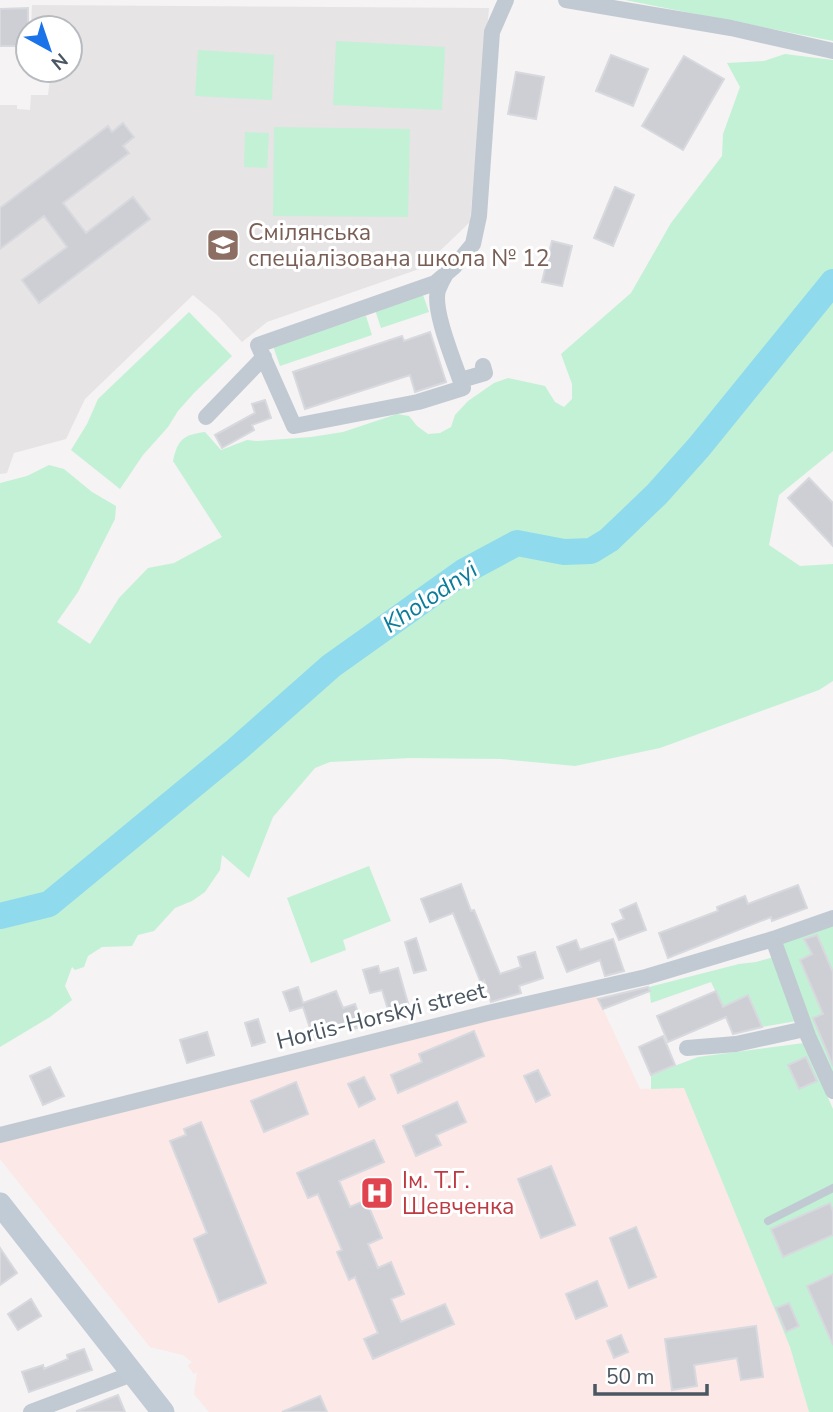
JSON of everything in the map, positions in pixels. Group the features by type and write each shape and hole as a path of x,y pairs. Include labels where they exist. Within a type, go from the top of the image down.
{"main road":[{"path":"0,1204 163,1412"}],"street":[{"path":"206,417 265,350 435,283 454,267 473,244 479,216 492,32 506,0"},
{"path":"566,0 731,28 833,51"},
{"path":"265,350 294,426 418,402 463,388 472,373 440,316 437,300 438,289 446,274"},
{"name":"Horlis-Horskyi street","path":"0,1135 488,1013 646,977 833,918"},
{"path":"773,939 805,1029 833,1091"},
{"path":"687,1048 736,1044 805,1029"},
{"path":"31,1412 132,1374"}],"lane":[{"path":"768,1221 833,1188"}],"shaded area":[{"name":"Смілянська спеціалізована школа № 12","path":"32,5 489,8 470,222 422,268 267,322 242,342 217,315 193,295 85,399 66,439 14,453 7,473 0,474 0,105 17,105 17,109 30,110 31,95 48,95 49,84 84,84 84,14 32,14"},
{"name":"Ім. Т.Г. Шевченка","path":"596,994 640,1089 684,1088 790,1347 809,1412 209,1412 194,1394 197,1372 194,1374 188,1366 192,1362 183,1355 150,1347 0,1159 0,1138"}],"green space":[{"path":"625,0 833,0 833,41"},
{"path":"336,41 445,47 442,110 333,105"},
{"path":"198,50 274,55 272,100 195,96"},
{"path":"785,54 833,60 833,451 779,495 769,545 800,566 833,564 833,681 819,690 660,748 575,766 501,759 410,758 330,762 315,768 273,817 249,878 222,855 220,870 205,892 175,908 154,931 138,935 132,946 102,947 88,956 84,967 75,970 72,967 65,986 72,1000 50,1017 0,1047 0,483 27,476 49,465 64,469 92,492 116,506 115,519 78,592 57,622 90,644 119,598 148,568 174,563 222,537 173,461 180,443 191,435 205,432 221,450 247,440 311,437 343,432 397,414 409,416 428,434 440,433 451,427 455,415 468,401 494,383 508,378 545,386 555,402 564,407 572,399 572,384 561,354 631,293 671,223 722,156 723,134 740,87 727,63 764,61"},
{"path":"274,127 410,129 408,217 273,216"},
{"path":"245,132 269,133 267,168 244,167"},
{"path":"423,295 429,312 381,328 375,310"},
{"path":"189,312 232,356 178,411 120,489 71,450 98,399"},
{"path":"366,316 372,335 280,366 273,346"},
{"path":"369,866 391,921 343,940 346,950 311,963 287,898"},
{"path":"833,918 833,1091 802,1020 762,1027 749,996 723,1007 711,982 651,1003 649,987 778,956 773,939"},
{"path":"804,1043 833,1109 833,1412 809,1412 790,1347 684,1088 651,1089 651,1075 698,1057"}],"building":[{"path":"28,8 28,14 14,14 14,46 0,46 0,9"},
{"path":"611,55 648,69 633,106 596,91"},
{"path":"684,56 724,79 683,150 642,126"},
{"path":"516,72 544,77 536,119 508,114"},
{"path":"123,123 134,137 123,146 129,153 63,203 86,233 133,197 150,219 39,303 22,280 67,247 44,216 0,249 0,208 108,126 112,132"},
{"path":"615,187 634,195 613,246 594,238"},
{"path":"552,241 572,246 562,286 542,282"},
{"path":"430,332 446,382 415,392 410,375 305,409 293,372 402,336 404,341"},
{"path":"265,400 271,418 252,425 254,430 222,448 215,435 255,413 252,404"},
{"path":"809,478 833,503 833,546 788,498"},
{"path":"461,884 500,974 521,967 518,957 535,952 543,978 519,986 521,993 491,1002 484,980 481,983 453,913 430,922 421,899"},
{"path":"798,885 807,908 772,921 771,917 668,958 659,933 718,911 717,907 745,896 748,904"},
{"path":"636,903 646,930 619,940 612,924 624,919 620,910"},
{"path":"817,935 833,972 833,1066 813,1018 823,1014 800,960 812,954 804,939"},
{"path":"416,938 426,970 414,973 405,942"},
{"path":"613,939 624,971 605,976 600,960 567,972 557,947 576,940 580,950"},
{"path":"378,966 380,973 398,968 409,1007 389,1013 382,990 370,993 363,970"},
{"path":"298,987 303,1003 336,991 343,1008 355,1004 363,1026 348,1031 346,1028 314,1040 303,1007 290,1011 283,992"},
{"path":"648,987 650,991 603,1009 598,999"},
{"path":"716,991 723,1007 748,995 762,1027 733,1034 726,1017 668,1042 657,1016"},
{"path":"258,1019 265,1042 252,1046 245,1023"},
{"path":"474,1031 484,1056 398,1093 391,1075 422,1062 419,1054"},
{"path":"207,1032 214,1055 187,1063 180,1040"},
{"path":"663,1036 675,1065 651,1075 639,1047"},
{"path":"806,1057 817,1081 799,1089 788,1065"},
{"path":"50,1067 64,1096 43,1105 30,1076"},
{"path":"538,1070 550,1095 536,1102 524,1076"},
{"path":"364,1077 375,1099 359,1107 348,1084"},
{"path":"296,1082 308,1114 264,1132 251,1101"},
{"path":"457,1102 466,1122 436,1135 441,1145 416,1156 403,1126"},
{"path":"201,1122 266,1283 219,1302 194,1239 207,1233 170,1141 186,1135 184,1129"},
{"path":"374,1140 384,1162 339,1181 350,1207 366,1200 382,1238 368,1244 378,1268 391,1262 404,1294 391,1299 401,1322 445,1304 454,1324 373,1359 364,1339 378,1333 355,1277 349,1280 337,1252 342,1250 318,1194 308,1198 297,1173"},
{"path":"551,1166 575,1225 541,1238 518,1179"},
{"path":"830,1203 833,1211 833,1235 783,1257 771,1229"},
{"path":"636,1227 656,1277 629,1288 610,1238"},
{"path":"0,1248 17,1273 0,1285"},
{"path":"833,1274 833,1345 807,1286"},
{"path":"597,1281 607,1306 576,1319 566,1294"},
{"path":"31,1299 41,1316 18,1330 8,1314"},
{"path":"789,1303 799,1326 786,1332 776,1308"},
{"path":"756,1326 763,1377 741,1380 737,1358 694,1365 697,1386 672,1390 665,1339"},
{"path":"621,1335 628,1352 614,1358 607,1341"},
{"path":"84,1349 92,1370 29,1392 22,1372 43,1365 44,1369 68,1359 67,1355"},
{"path":"118,1395 125,1412 77,1412 77,1411"},
{"path":"320,1396 327,1412 282,1412"}],"waterway":[{"name":"Kholodnyi","path":"0,916 49,904 236,750 331,666 463,572 517,543 564,552 591,551 609,540 657,494 699,447 833,282"}],"place":[{"name":"Смілянська спеціалізована школа № 12","path":"223,245"},
{"name":"Ім. Т.Г. Шевченка","path":"377,1193"}]}
